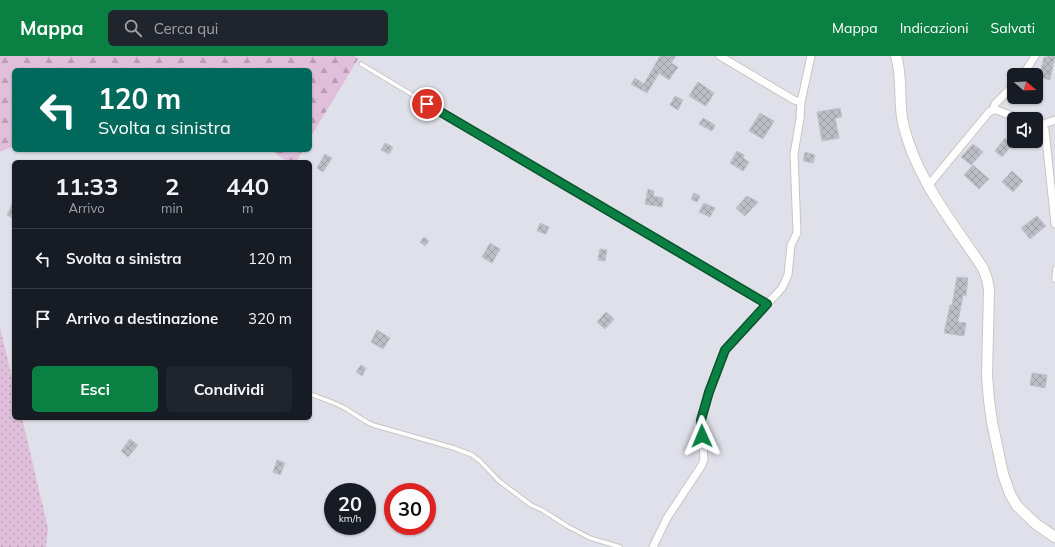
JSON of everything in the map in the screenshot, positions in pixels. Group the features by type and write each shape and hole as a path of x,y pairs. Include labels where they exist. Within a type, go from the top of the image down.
{"street":[{"path":"720,56 794,100 801,102"},
{"path":"653,547 667,518 702,465 704,459 701,420 709,392 725,350 782,288 788,275 791,244 797,233 794,154 800,119 801,102 811,56"},
{"path":"896,56 899,73 900,106 903,124 915,160 928,186 983,268 987,279 989,301 987,376 992,422 1003,474 1010,494 1017,506 1026,516 1055,537"},
{"path":"1027,68 1035,56"},
{"path":"928,186 989,112 993,110 995,104 1007,92"},
{"path":"993,110 1007,115"},
{"path":"1043,124 1055,120"},
{"path":"1043,128 1045,130 1055,224"}],"lane":[{"path":"361,64 558,182 767,304"},
{"path":"1054,280 1055,269"},
{"path":"312,395 336,404 373,425 454,448 472,455 480,461 499,481 531,505 590,538 620,547"}],"green space":[{"path":"0,56 354,56 358,59 312,135 312,68 12,68 12,147 0,152"},
{"path":"273,152 302,152 297,160 286,160"},
{"path":"0,327 12,378 12,420 22,420 48,528 46,547 0,547"}],"building":[{"path":"660,56 676,56 671,63 678,67 669,80 659,73 647,93 631,84 635,78 644,84"},
{"path":"1047,56 1055,56 1050,80 1043,78 1043,68 1041,68 1044,57 1047,58"},
{"path":"698,82 714,93 706,106 689,96"},
{"path":"675,96 683,100 678,110 670,105"},
{"path":"840,108 842,117 835,118 839,138 822,141 817,112"},
{"path":"760,113 774,121 763,139 749,131"},
{"path":"703,118 715,125 712,131 699,124"},
{"path":"1005,138 1007,140 1007,148 1010,148 1002,157 995,151"},
{"path":"385,143 393,147 389,154 381,150"},
{"path":"973,144 983,152 971,165 961,157"},
{"path":"737,151 744,155 743,158 749,162 743,171 730,163"},
{"path":"805,152 815,155 813,163 803,161"},
{"path":"325,154 332,158 323,172 317,168"},
{"path":"973,165 989,179 979,189 964,175"},
{"path":"1012,171 1023,181 1013,192 1002,182"},
{"path":"648,189 654,191 653,196 663,198 662,207 645,204"},
{"path":"694,193 700,196 697,202 691,199"},
{"path":"747,196 758,202 745,216 736,208"},
{"path":"704,203 715,208 710,217 699,212"},
{"path":"12,204 12,218 7,215"},
{"path":"1037,216 1046,226 1030,239 1021,228"},
{"path":"540,223 549,227 546,234 537,231"},
{"path":"424,237 429,241 425,246 420,242"},
{"path":"490,243 500,249 492,263 482,257"},
{"path":"600,249 607,250 605,261 598,260"},
{"path":"957,277 968,278 966,296 963,295 958,322 966,323 964,336 944,333 950,305 952,305"},
{"path":"606,312 614,319 605,329 597,322"},
{"path":"377,330 390,338 383,349 371,342"},
{"path":"361,365 366,368 362,376 356,372"},
{"path":"1032,373 1047,375 1045,388 1030,385"},
{"path":"130,439 138,445 128,457 121,451"},
{"path":"277,460 285,463 280,475 273,472"}],"route":[{"path":"427,104 767,304 725,350 709,392 701,420 702,436"}]}
